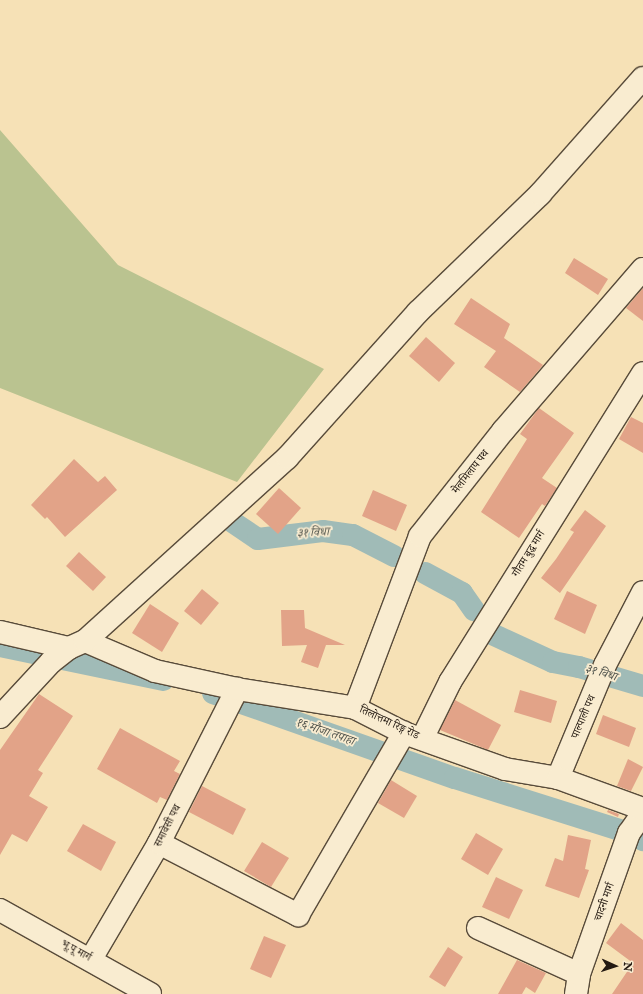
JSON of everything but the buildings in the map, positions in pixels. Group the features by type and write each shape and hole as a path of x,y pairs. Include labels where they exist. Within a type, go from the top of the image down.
{"street":[{"path":"0,717 68,650 287,458 418,312 540,194 643,78"},
{"name":"मेलमिलाप पथ","path":"355,708 420,536 503,431 643,269"},
{"name":"गौतम बुद्ध मार्ग","path":"159,843 298,915 386,764 413,736 450,682 643,373"},
{"name":"पाल्पाली पथ","path":"558,778 605,665 643,592"},
{"name":"तिलोत्तमा रिङ्ग रोड","path":"0,632 155,671 237,689 355,708 413,736 505,769 558,778 643,809"},
{"name":"समावेसी पथ","path":"91,959 159,843 237,689"},
{"name":"चादनी मार्ग","path":"577,984 629,832 643,813"},
{"name":"भू.पू मार्ग","path":"0,910 91,959 150,994"},
{"path":"478,928 577,984"}],"green space":[{"path":"0,130 118,265 324,369 237,482 0,388"}],"waterway":[{"name":"३१ विधा","path":"231,521 258,539 323,531 353,535 394,556"},
{"name":"३१ विधा","path":"425,573 462,593 474,610"},
{"name":"३१ विधा","path":"492,634 553,662 579,667 643,686"},
{"name":"१६ मौजा तपाहा","path":"0,646 164,680"},
{"name":"१६ मौजा तपाहा","path":"213,693 455,778 629,833 643,840"}]}
